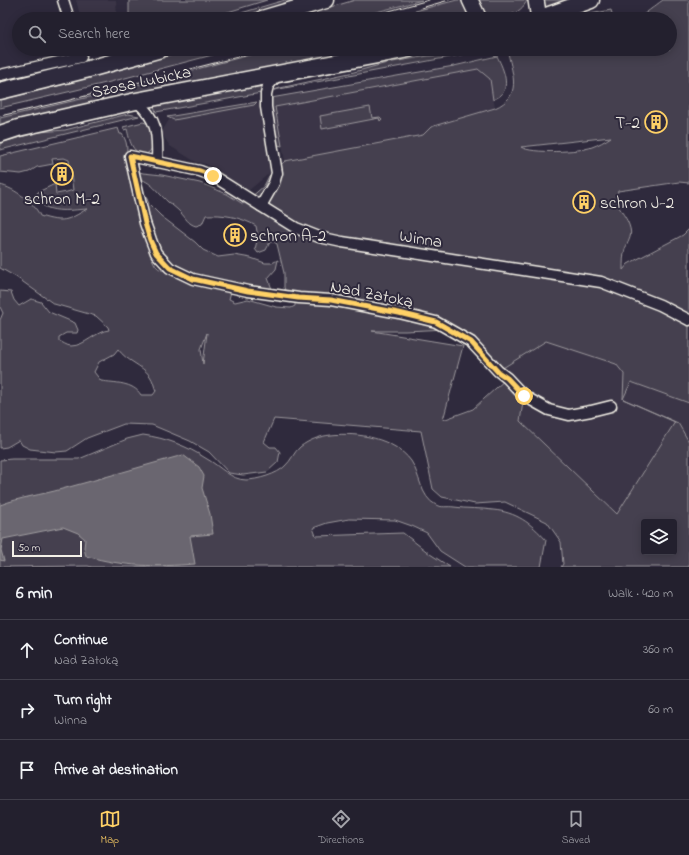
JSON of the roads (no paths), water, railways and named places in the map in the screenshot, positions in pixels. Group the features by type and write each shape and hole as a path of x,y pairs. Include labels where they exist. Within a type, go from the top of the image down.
{"main road":[{"path":"286,12 326,0"},
{"path":"558,12 591,0"},
{"name":"Szosa Lubicka","path":"0,91 81,59 105,56"},
{"name":"Szosa Lubicka","path":"0,133 136,101 372,56"}],"street":[{"path":"64,0 67,12"},
{"path":"470,0 476,12"},
{"path":"536,0 537,12"},
{"path":"0,74 81,59"},
{"path":"262,206 274,183 277,173 266,108 266,94 268,86 278,74"},
{"path":"136,101 148,112 154,127 158,144 157,162"},
{"name":"Winna","path":"130,156 213,176 296,228 319,237 342,242 601,282 660,305 689,320"},
{"name":"Nad Zatoką","path":"130,156 150,240 156,253 170,268 193,279 248,291 298,298 331,300 399,313 436,322 471,342 498,372 507,378 524,396 549,410 569,415 611,406"}],"tram line":[{"path":"385,12 429,0"},
{"path":"421,8 449,0"},
{"path":"0,116 66,101 242,56"}],"place":[{"name":"T-2","path":"656,122"},
{"name":"schron M-2","path":"62,174"},
{"name":"schron J-2","path":"584,202"},
{"name":"schron A-2","path":"235,235"}]}
